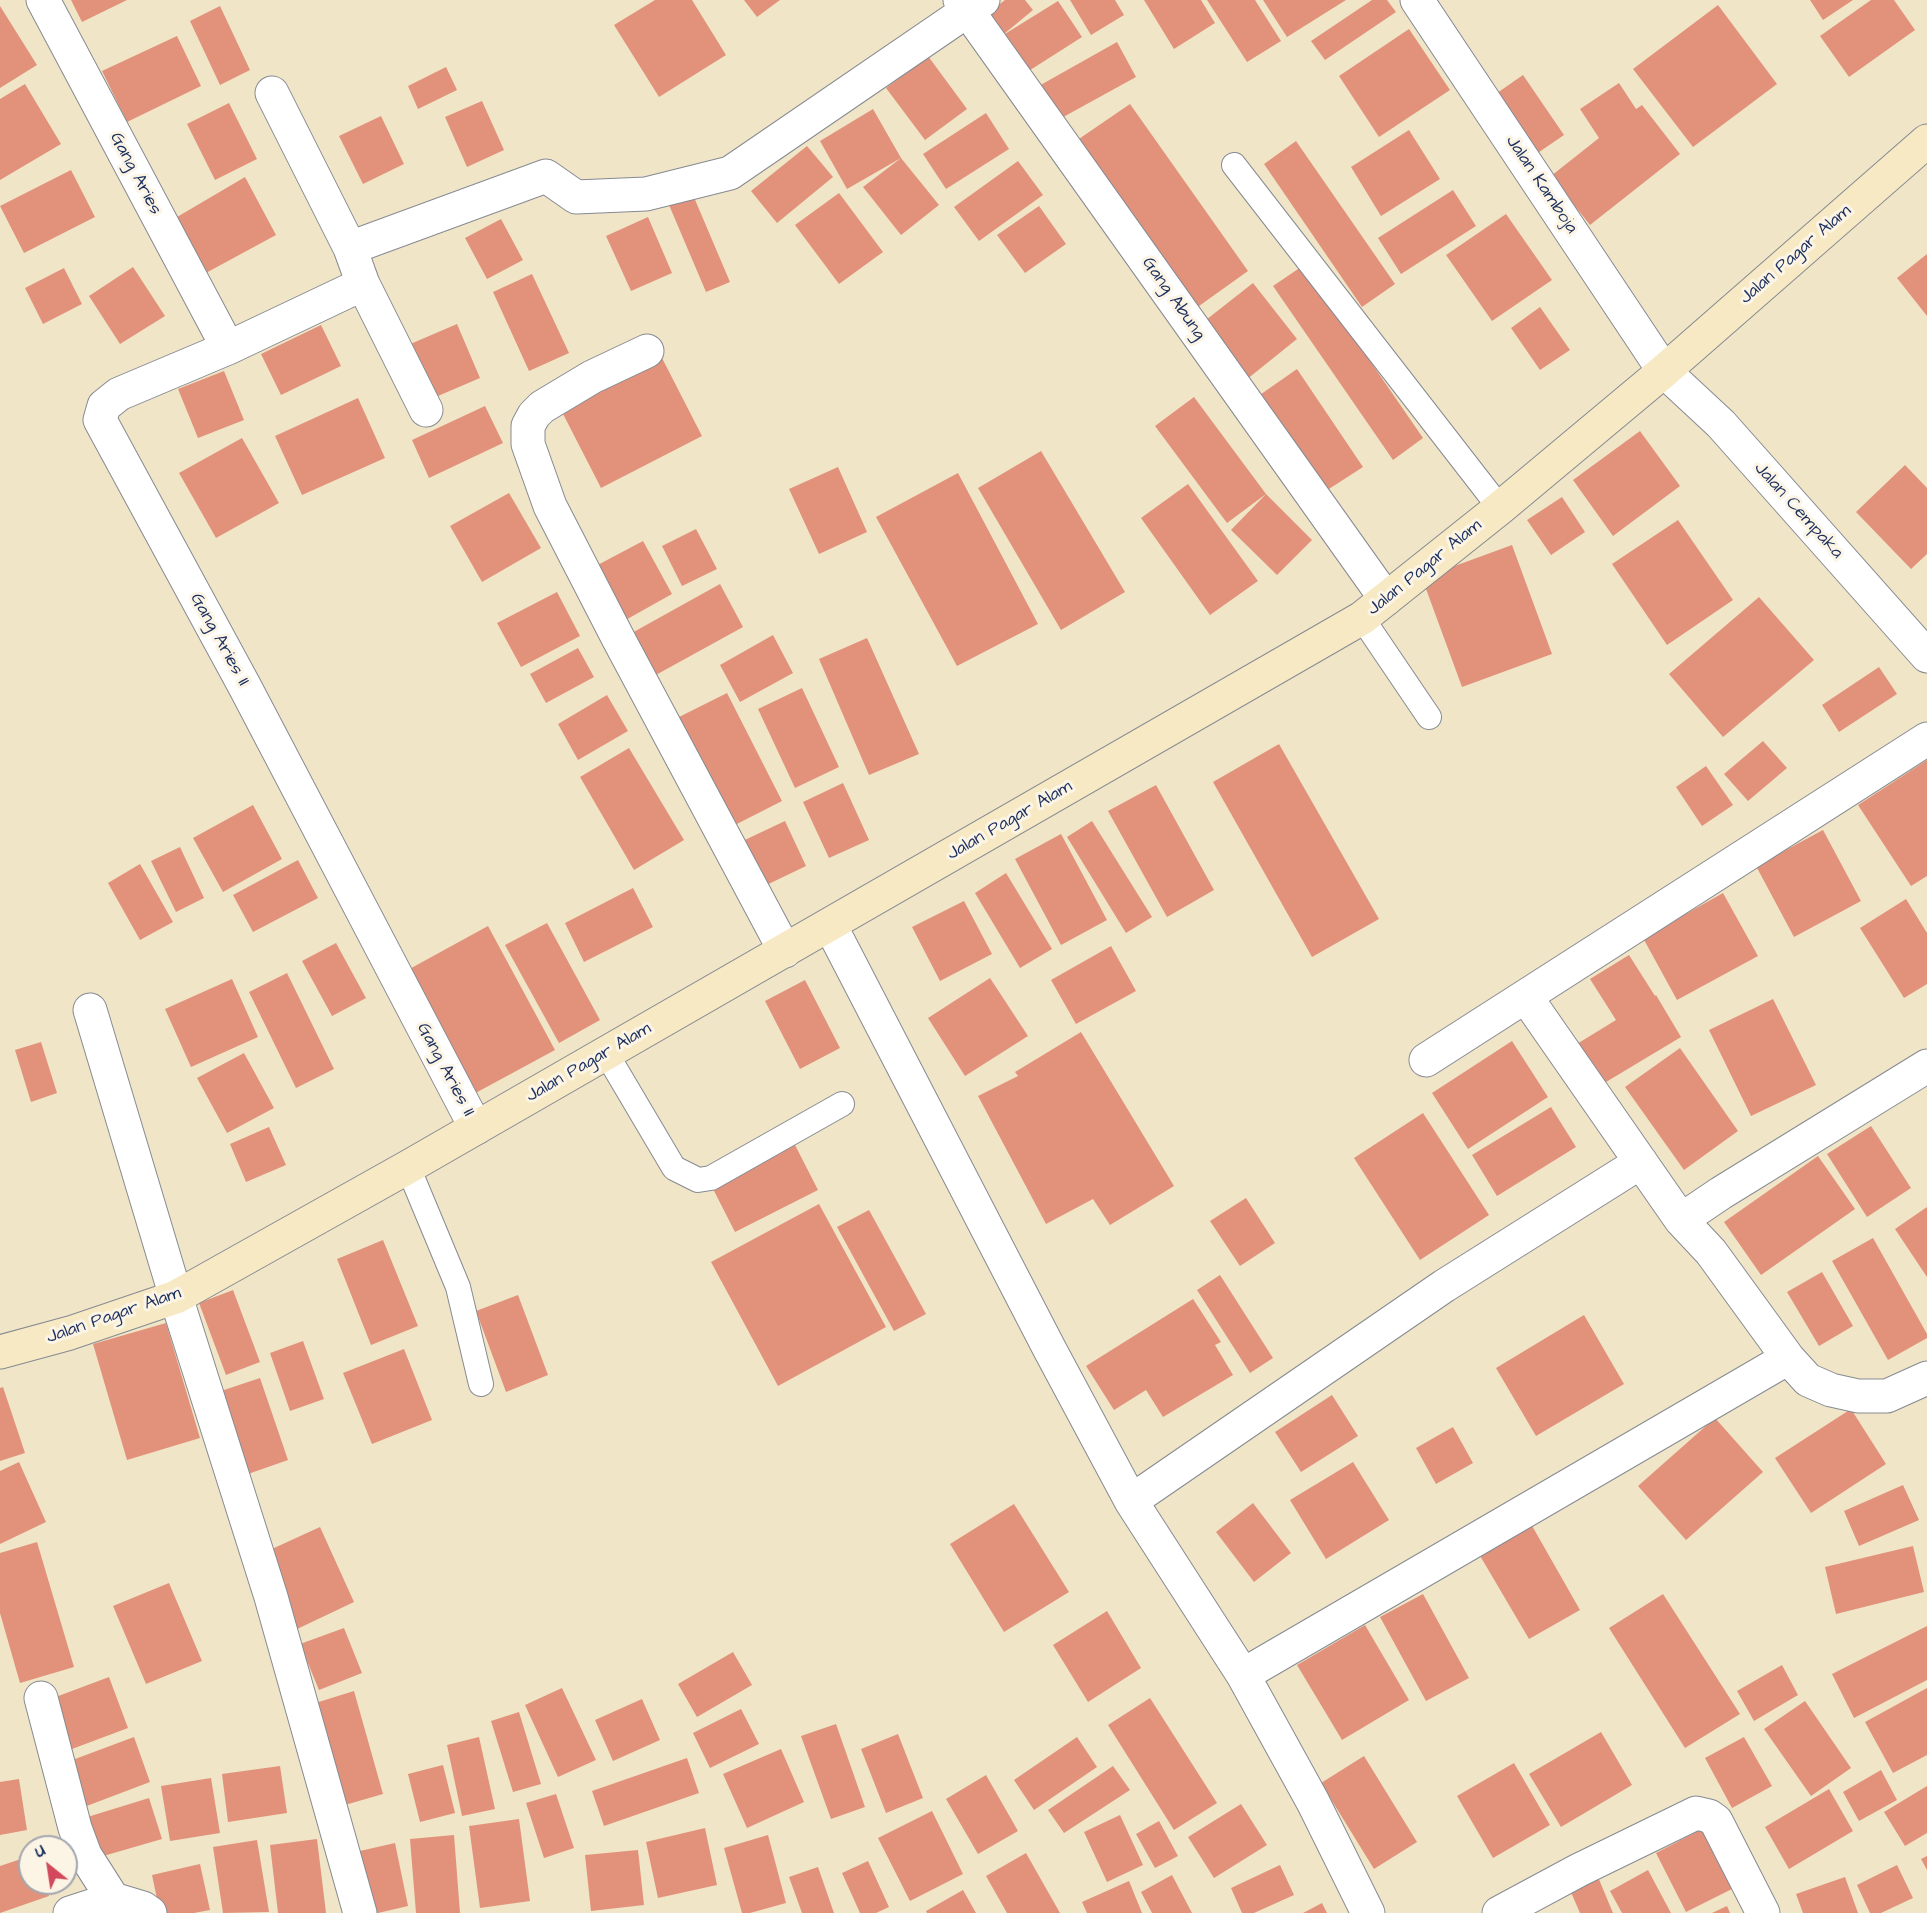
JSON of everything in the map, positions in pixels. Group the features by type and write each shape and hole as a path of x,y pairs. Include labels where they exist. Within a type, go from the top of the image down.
{"street":[{"name":"Gang Aries","path":"43,0 228,348"},
{"name":"Jalan Kamboja","path":"1417,0 1664,370"},
{"path":"350,248 546,176 576,197 646,194 730,173 970,4"},
{"name":"Gang Abung","path":"970,4 1374,609"},
{"path":"272,93 350,248 363,284 426,410"},
{"name":"Jalan Pagar Alam","path":"0,1352 70,1333 176,1297 785,951 1374,609 1500,508 1664,370 1927,141"},
{"name":"Gang Aries II","path":"363,284 228,348 118,394 105,406 100,420 245,687 476,1128"},
{"path":"647,351 592,377 542,407 528,426 528,444 550,506 618,639 785,951"},
{"name":"Jalan Cempaka","path":"1664,370 1721,424 1927,656"},
{"path":"1426,1060 1927,739"},
{"path":"830,925 1049,1348 1131,1501 1243,1674 1313,1802 1368,1913"},
{"path":"1526,997 1681,1221 1711,1252 1788,1358 1808,1380 1831,1390 1858,1396 1887,1396 1927,1378"},
{"path":"90,1010 176,1297 271,1597 360,1913"},
{"path":"1681,1221 1721,1193 1927,1066"},
{"path":"1131,1501 1444,1286 1641,1162"},
{"path":"1243,1674 1788,1358"},
{"path":"41,1698 75,1828 85,1855 112,1899"},
{"path":"1499,1913 1579,1870 1696,1813 1709,1816 1716,1821 1763,1913"},
{"path":"70,1913 112,1899 142,1908 150,1913"}],"lane":[{"path":"1234,165 1500,508"},
{"path":"1374,609 1429,717"},
{"path":"606,1053 674,1168 698,1179 711,1178 842,1104"},
{"path":"408,1167 458,1287 481,1384"}],"building":[{"path":"71,0 127,0 82,22"},
{"path":"655,0 692,0 726,55 659,97 614,25"},
{"path":"744,0 780,0 757,17"},
{"path":"1005,0 1025,0 1033,10 998,39 982,18"},
{"path":"1070,0 1115,0 1124,15 1091,35"},
{"path":"1144,0 1201,0 1215,23 1174,49"},
{"path":"1207,0 1255,0 1281,41 1247,62"},
{"path":"1263,0 1346,0 1287,37"},
{"path":"1372,0 1387,0 1396,12 1325,60 1311,41"},
{"path":"1810,0 1853,0 1823,20"},
{"path":"1871,0 1894,0 1915,30 1849,77 1820,36"},
{"path":"1058,1 1082,37 1024,74 1000,37"},
{"path":"1718,5 1777,84 1693,147 1633,69"},
{"path":"0,6 37,65 0,88"},
{"path":"220,6 250,70 220,85 190,21"},
{"path":"1409,29 1450,90 1379,137 1339,76"},
{"path":"177,36 201,86 127,122 102,71"},
{"path":"1117,42 1136,77 1056,121 1037,87"},
{"path":"928,56 967,109 925,140 886,88"},
{"path":"446,67 457,90 418,109 408,86"},
{"path":"1523,75 1564,135 1529,159 1487,100"},
{"path":"1619,83 1636,109 1642,105 1680,154 1590,225 1551,176 1599,138 1580,109"},
{"path":"25,84 61,144 0,180 0,99"},
{"path":"482,101 504,150 467,167 445,117"},
{"path":"229,103 257,159 215,180 187,124"},
{"path":"1130,104 1248,271 1192,311 1073,143"},
{"path":"873,109 901,158 847,189 820,141"},
{"path":"986,113 1009,149 946,189 923,154"},
{"path":"381,116 404,164 363,184 339,136"},
{"path":"1409,130 1440,179 1381,216 1351,167"},
{"path":"1296,141 1395,284 1362,307 1264,164"},
{"path":"807,146 833,177 777,223 751,191"},
{"path":"901,158 939,205 901,235 863,187"},
{"path":"1018,161 1043,195 979,241 954,207"},
{"path":"71,170 95,217 24,253 0,206"},
{"path":"245,177 276,235 204,274 172,220"},
{"path":"1453,190 1476,226 1401,274 1378,238"},
{"path":"839,193 883,252 839,284 795,225"},
{"path":"693,195 730,282 706,292 669,205"},
{"path":"1039,206 1066,244 1025,273 997,235"},
{"path":"1506,214 1552,280 1492,321 1446,255"},
{"path":"648,217 672,273 631,291 606,236"},
{"path":"501,219 523,260 487,279 465,238"},
{"path":"1927,254 1927,316 1897,278"},
{"path":"1304,265 1423,438 1393,460 1273,286"},
{"path":"133,267 165,316 120,344 89,296"},
{"path":"64,268 82,304 43,324 25,288"},
{"path":"532,274 569,353 529,371 493,292"},
{"path":"1253,283 1297,339 1241,384 1197,327"},
{"path":"1540,307 1570,350 1540,370 1511,328"},
{"path":"457,324 480,378 424,402 401,348"},
{"path":"321,325 341,366 281,395 261,354"},
{"path":"662,358 702,436 601,488 561,410"},
{"path":"1297,369 1363,467 1318,496 1254,399"},
{"path":"224,371 244,420 198,438 178,389"},
{"path":"1194,397 1266,494 1227,523 1155,426"},
{"path":"358,398 385,458 302,495 275,436"},
{"path":"485,406 503,443 429,478 412,440"},
{"path":"1640,431 1680,486 1613,536 1573,480"},
{"path":"242,438 279,503 216,538 179,473"},
{"path":"1041,451 1125,592 1061,630 978,488"},
{"path":"1905,465 1927,488 1927,554 1911,569 1856,512"},
{"path":"838,467 867,532 819,554 789,489"},
{"path":"958,473 1038,624 957,666 876,517"},
{"path":"1188,484 1258,581 1210,615 1141,518"},
{"path":"509,493 541,548 482,582 450,526"},
{"path":"1266,494 1312,540 1277,575 1231,530"},
{"path":"1562,497 1585,532 1551,555 1527,520"},
{"path":"1678,520 1733,600 1667,645 1612,564"},
{"path":"696,529 717,569 682,586 662,546"},
{"path":"643,541 672,594 622,622 592,568"},
{"path":"1512,545 1552,654 1462,687 1422,578"},
{"path":"720,584 743,627 654,676 630,634"},
{"path":"557,592 580,636 521,667 497,623"},
{"path":"1759,597 1814,660 1723,737 1669,674"},
{"path":"773,635 793,673 740,702 720,665"},
{"path":"867,638 919,754 869,775 819,659"},
{"path":"578,648 594,677 546,703 530,674"},
{"path":"1879,667 1897,694 1839,732 1822,705"},
{"path":"802,688 839,767 795,788 758,709"},
{"path":"727,693 782,801 729,828 673,720"},
{"path":"607,695 628,731 578,760 558,724"},
{"path":"1763,741 1787,768 1748,801 1724,774"},
{"path":"1279,744 1379,919 1312,957 1213,782"},
{"path":"629,748 684,840 634,870 580,777"},
{"path":"1927,760 1927,876 1911,886 1858,805"},
{"path":"1706,766 1733,805 1702,826 1676,787"},
{"path":"843,783 869,840 829,858 803,802"},
{"path":"1156,785 1214,890 1167,917 1108,811"},
{"path":"253,805 282,859 223,892 193,838"},
{"path":"785,821 806,866 754,891 732,846"},
{"path":"1092,821 1152,917 1126,933 1067,837"},
{"path":"1823,830 1861,901 1794,937 1756,866"},
{"path":"1061,834 1107,920 1061,945 1015,859"},
{"path":"180,847 204,898 176,912 151,861"},
{"path":"298,860 318,898 253,932 233,895"},
{"path":"140,864 173,922 140,940 108,883"},
{"path":"1006,873 1052,949 1020,968 975,893"},
{"path":"633,888 653,927 584,962 565,923"},
{"path":"1723,893 1758,956 1677,1000 1643,938"},
{"path":"1906,899 1927,933 1927,984 1904,998 1860,928"},
{"path":"964,901 992,954 940,981 912,927"},
{"path":"547,923 600,1020 559,1043 505,945"},
{"path":"488,926 555,1050 470,1096 404,972"},
{"path":"336,943 366,998 332,1016 302,961"},
{"path":"1111,946 1136,991 1076,1024 1051,980"},
{"path":"1629,955 1681,1037 1596,1088 1572,1047 1616,1020 1590,979"},
{"path":"287,973 334,1069 296,1088 249,992"},
{"path":"990,978 1028,1036 965,1076 928,1018"},
{"path":"232,979 258,1037 191,1067 165,1009"},
{"path":"805,980 840,1048 800,1069 765,1001"},
{"path":"1773,999 1816,1085 1751,1116 1709,1030"},
{"path":"1081,1032 1174,1186 1110,1225 1093,1199 1046,1224 978,1096 1018,1076 1015,1072"},
{"path":"1512,1041 1548,1097 1468,1149 1432,1093"},
{"path":"41,1042 57,1093 31,1102 15,1050"},
{"path":"1680,1048 1738,1131 1684,1170 1625,1087"},
{"path":"244,1053 274,1108 227,1133 197,1078"},
{"path":"1551,1107 1576,1147 1497,1196 1472,1155"},
{"path":"1423,1113 1489,1215 1420,1260 1354,1158"},
{"path":"1871,1126 1911,1188 1867,1217 1827,1154"},
{"path":"269,1127 286,1165 246,1182 230,1144"},
{"path":"794,1143 818,1190 735,1232 711,1185"},
{"path":"1818,1156 1855,1209 1761,1275 1724,1222"},
{"path":"1246,1198 1275,1243 1240,1266 1210,1221"},
{"path":"819,1204 886,1327 778,1386 711,1262"},
{"path":"1927,1207 1927,1277 1895,1229"},
{"path":"869,1210 926,1314 894,1331 837,1227"},
{"path":"1873,1238 1927,1334 1927,1338 1888,1360 1832,1261"},
{"path":"383,1240 418,1326 371,1345 337,1259"},
{"path":"1822,1272 1853,1326 1819,1346 1787,1292"},
{"path":"1220,1275 1273,1358 1250,1373 1197,1290"},
{"path":"233,1290 260,1362 226,1375 199,1303"},
{"path":"518,1295 548,1375 506,1392 476,1311"},
{"path":"1193,1299 1221,1342 1215,1345 1233,1375 1163,1417 1146,1390 1114,1410 1086,1366"},
{"path":"1584,1315 1624,1384 1536,1436 1496,1368"},
{"path":"166,1323 200,1438 127,1460 93,1344"},
{"path":"303,1341 324,1399 290,1411 270,1353"},
{"path":"404,1349 432,1420 372,1444 343,1373"},
{"path":"260,1378 288,1460 248,1474 221,1391"},
{"path":"3,1387 25,1453 0,1461 0,1388"},
{"path":"1332,1395 1358,1436 1301,1472 1275,1432"},
{"path":"1851,1409 1886,1464 1811,1513 1775,1458"},
{"path":"1715,1418 1763,1472 1686,1540 1638,1486"},
{"path":"1453,1427 1473,1463 1436,1484 1416,1448"},
{"path":"19,1462 46,1522 0,1544 0,1471"},
{"path":"1353,1462 1389,1520 1326,1559 1290,1500"},
{"path":"1903,1485 1919,1520 1859,1546 1844,1511"},
{"path":"1253,1503 1291,1553 1254,1582 1216,1532"},
{"path":"1014,1504 1069,1592 1004,1632 950,1544"},
{"path":"1531,1524 1580,1610 1529,1639 1479,1554"},
{"path":"320,1527 354,1602 295,1630 261,1554"},
{"path":"37,1542 74,1667 20,1683 0,1613 0,1553"},
{"path":"1913,1546 1924,1592 1836,1614 1825,1567"},
{"path":"169,1583 202,1661 146,1684 113,1606"},
{"path":"1423,1594 1469,1678 1426,1701 1380,1617"},
{"path":"1663,1594 1740,1714 1685,1748 1609,1628"},
{"path":"1107,1611 1141,1668 1088,1702 1053,1645"},
{"path":"1365,1625 1409,1700 1342,1740 1297,1665"},
{"path":"1927,1626 1927,1680 1854,1718 1832,1674"},
{"path":"344,1628 362,1673 319,1690 300,1644"},
{"path":"733,1652 752,1685 697,1717 678,1684"},
{"path":"1782,1665 1798,1695 1754,1721 1737,1691"},
{"path":"109,1677 128,1728 72,1749 53,1698"},
{"path":"562,1688 596,1760 558,1777 525,1705"},
{"path":"1927,1688 1927,1755 1893,1773 1865,1722"},
{"path":"354,1691 383,1794 338,1807 309,1705"},
{"path":"1150,1698 1217,1803 1174,1830 1108,1725"},
{"path":"642,1699 660,1740 613,1761 595,1720"},
{"path":"1805,1701 1851,1768 1811,1796 1764,1729"},
{"path":"741,1709 759,1744 710,1768 693,1733"},
{"path":"519,1712 541,1784 513,1792 491,1721"},
{"path":"836,1724 865,1807 831,1819 801,1736"},
{"path":"1601,1732 1632,1785 1561,1827 1529,1774"},
{"path":"898,1734 923,1798 886,1813 861,1749"},
{"path":"134,1737 150,1782 84,1807 67,1762"},
{"path":"479,1737 495,1809 462,1816 447,1745"},
{"path":"1077,1737 1097,1767 1034,1810 1014,1780"},
{"path":"1744,1737 1772,1786 1732,1808 1705,1758"},
{"path":"781,1749 804,1802 747,1828 723,1774"},
{"path":"1364,1756 1417,1842 1374,1869 1321,1783"},
{"path":"687,1758 699,1793 604,1826 592,1791"},
{"path":"1514,1763 1550,1825 1493,1858 1457,1796"},
{"path":"443,1765 455,1813 420,1822 408,1774"},
{"path":"280,1766 287,1813 228,1822 222,1774"},
{"path":"1113,1766 1130,1790 1064,1833 1048,1810"},
{"path":"1881,1770 1897,1800 1859,1821 1843,1792"},
{"path":"986,1775 1018,1831 978,1854 946,1799"},
{"path":"211,1778 220,1833 170,1841 161,1786"},
{"path":"19,1779 27,1830 0,1835 0,1782"},
{"path":"1927,1786 1927,1833 1905,1846 1884,1812"},
{"path":"1829,1789 1853,1831 1789,1869 1765,1827"},
{"path":"556,1794 574,1848 544,1858 526,1803"},
{"path":"149,1798 162,1839 93,1859 81,1819"},
{"path":"1241,1804 1267,1845 1214,1878 1188,1837"},
{"path":"932,1811 963,1874 910,1901 878,1838"},
{"path":"1120,1815 1143,1865 1107,1882 1084,1832"},
{"path":"519,1819 530,1901 480,1908 469,1826"},
{"path":"1159,1821 1178,1856 1155,1868 1136,1834"},
{"path":"705,1828 717,1885 658,1898 646,1842"},
{"path":"1704,1828 1734,1888 1686,1912 1656,1853"},
{"path":"454,1835 460,1913 416,1913 410,1839"},
{"path":"768,1835 786,1903 742,1913 724,1848"},
{"path":"317,1839 326,1913 278,1913 270,1845"},
{"path":"257,1840 269,1912 223,1913 213,1847"},
{"path":"395,1843 408,1906 378,1913 364,1913 351,1853"},
{"path":"638,1850 644,1905 591,1911 585,1855"},
{"path":"1026,1853 1060,1913 1007,1913 986,1876"},
{"path":"1927,1856 1927,1870 1921,1859"},
{"path":"18,1860 18,1895 49,1896 0,1913 0,1866"},
{"path":"868,1861 889,1907 876,1913 860,1913 842,1873"},
{"path":"200,1864 210,1910 194,1913 160,1913 152,1875"},
{"path":"1280,1865 1294,1895 1254,1913 1242,1913 1231,1888"},
{"path":"1897,1865 1913,1898 1881,1913 1870,1913 1857,1885"},
{"path":"818,1867 834,1913 802,1913 789,1877"},
{"path":"1648,1870 1671,1913 1622,1913 1610,1891"},
{"path":"1172,1875 1192,1913 1152,1913 1141,1892"},
{"path":"1598,1877 1613,1913 1580,1913 1570,1890"},
{"path":"1845,1877 1858,1913 1803,1913 1796,1894"},
{"path":"1129,1881 1142,1913 1087,1913 1082,1902"},
{"path":"963,1890 976,1913 927,1913 926,1911"},
{"path":"1322,1903 1327,1913 1303,1913"},
{"path":"1727,1906 1730,1913 1712,1913"}]}
